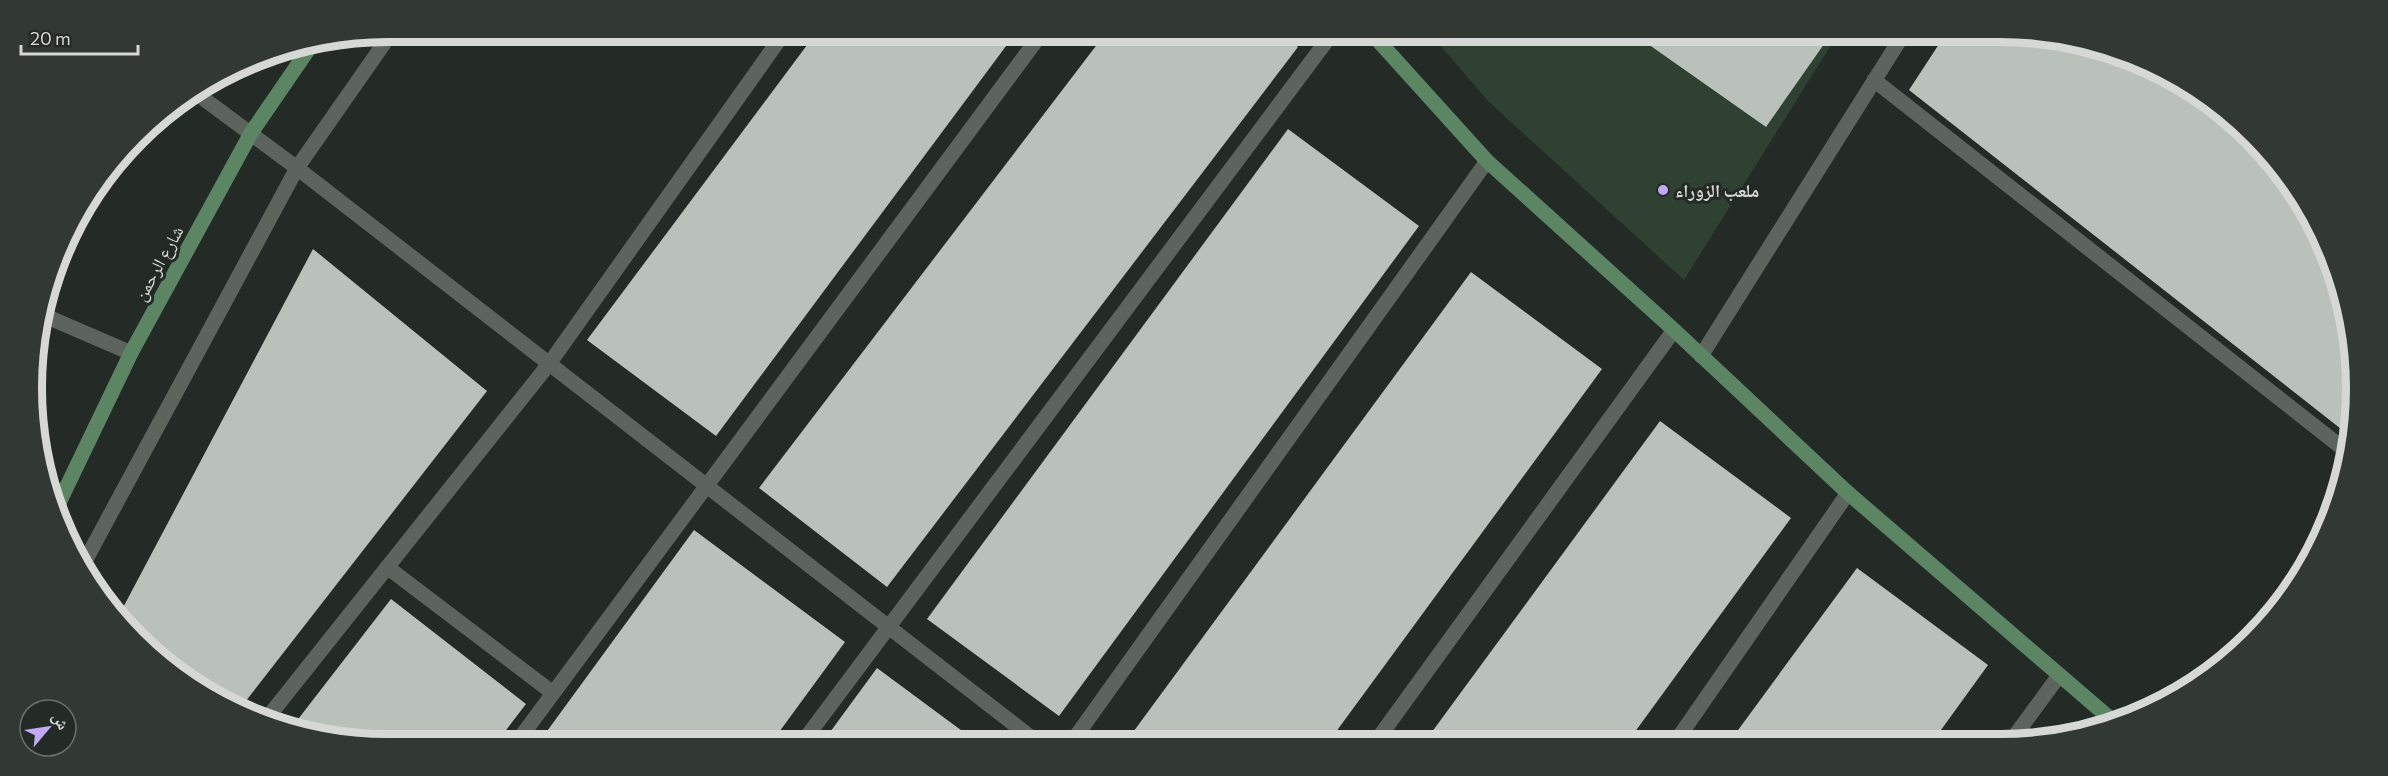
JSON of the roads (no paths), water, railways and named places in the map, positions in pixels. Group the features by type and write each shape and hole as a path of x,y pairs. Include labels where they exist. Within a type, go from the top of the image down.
{"street":[{"path":"87,558 297,168 385,42"},
{"path":"271,714 549,364 778,42"},
{"path":"523,734 1035,42"},
{"path":"809,734 1326,42"},
{"path":"1379,42 1487,161 1674,330 1848,493 2107,717"},
{"path":"1701,356 1898,42"},
{"name":"شارع الرحمن","path":"60,500 131,353 252,133 307,52"},
{"path":"1874,80 2341,447"},
{"path":"201,97 252,133 1026,734"},
{"path":"1078,734 1487,161"},
{"path":"49,318 131,353"},
{"path":"1381,734 1674,330"},
{"path":"1681,734 1848,493"},
{"path":"387,567 553,693"},
{"path":"2017,733 2058,677"}],"place":[{"name":"ملعب الزوراء","path":"1663,190"}]}
